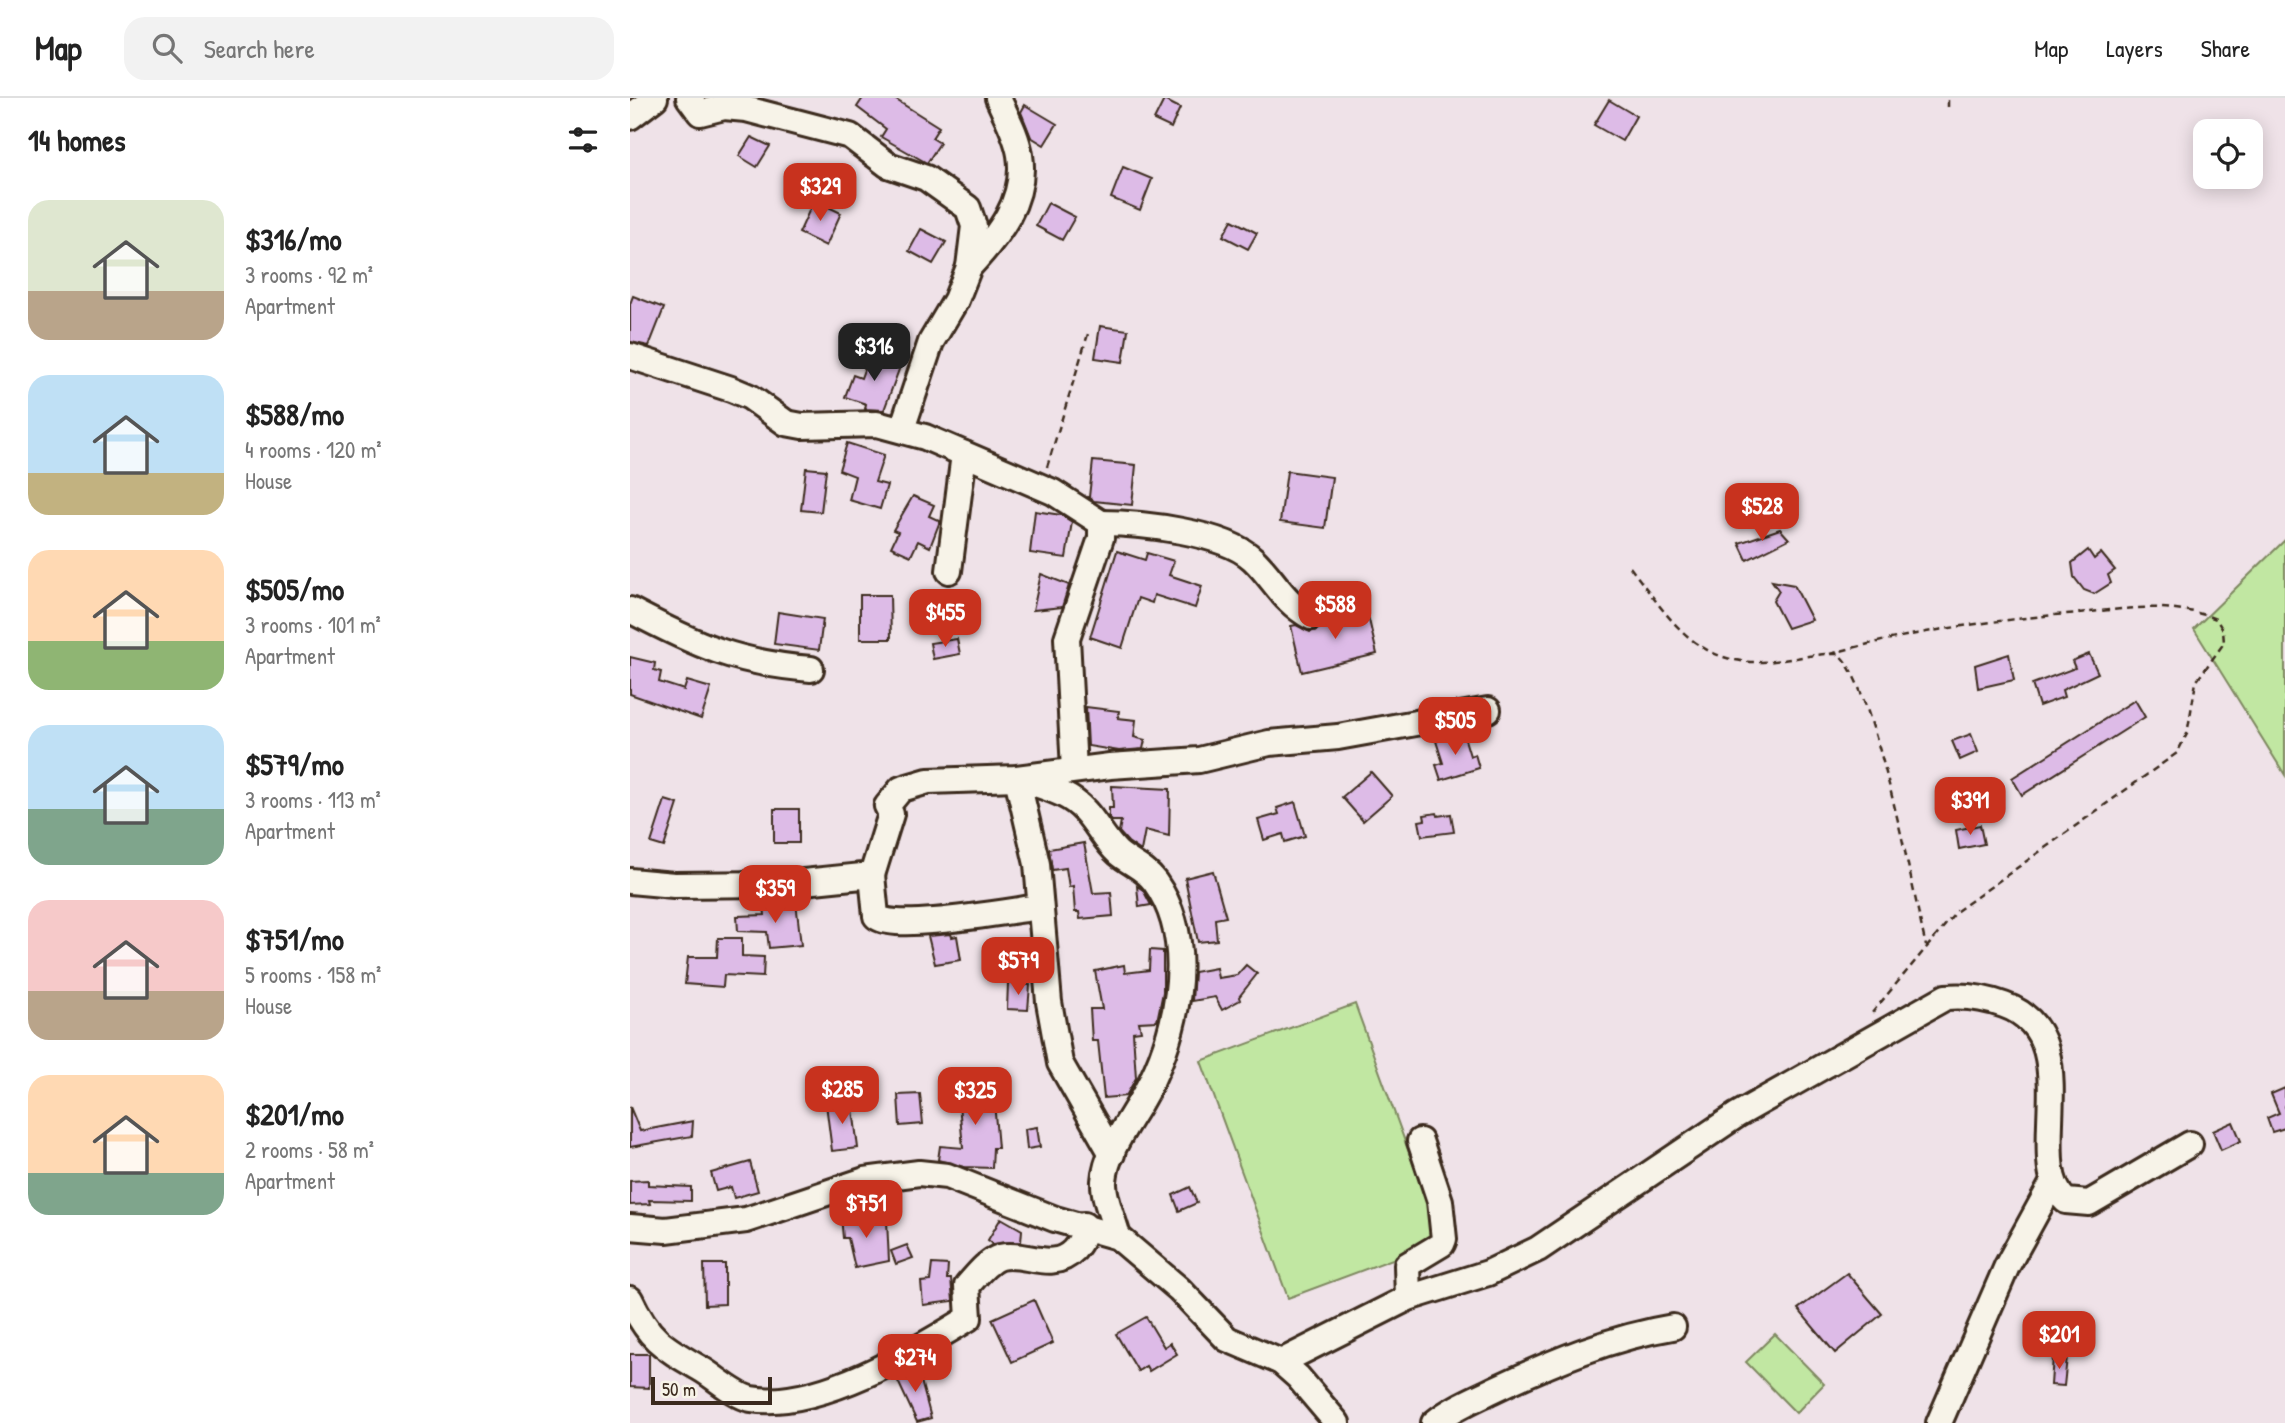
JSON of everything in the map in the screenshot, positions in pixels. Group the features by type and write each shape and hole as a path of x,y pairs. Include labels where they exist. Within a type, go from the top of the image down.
{"street":[{"path":"630,117 655,98"},
{"path":"689,98 700,113 724,107 746,109 850,136 888,165 926,178 968,208 974,226 969,267 956,300 932,342 902,429"},
{"path":"969,267 1005,227 1020,170 1018,147 998,98"},
{"path":"630,356 750,397 786,423 802,426 868,424 902,429 1040,486 1101,523 1214,539 1240,548 1255,561 1285,600 1311,617"},
{"path":"949,571 964,454"},
{"path":"1074,770 1068,638 1101,538 1101,523"},
{"path":"630,610 722,655 769,666 811,669"},
{"path":"1040,907 887,922 876,916 872,875 891,814 887,806 901,789 928,781 1017,778 1074,770 1199,760 1269,743 1338,737 1489,710"},
{"path":"1017,778 1037,864 1049,1002 1060,1063 1112,1154"},
{"path":"1017,778 1058,792 1086,811 1118,853 1141,866 1154,879 1167,900 1175,928 1178,996 1173,1029 1152,1080 1105,1171 1104,1185 1118,1237"},
{"path":"630,881 674,885 784,884 872,875"},
{"path":"1281,1362 1408,1298 1488,1273 1538,1249 1737,1115 1946,997 1972,997 2019,1011 2037,1028 2045,1043 2049,1065 2053,1182 2007,1266 1939,1423"},
{"path":"1408,1298 1407,1265 1442,1244 1444,1239 1440,1201 1420,1141"},
{"path":"2053,1182 2066,1201 2089,1203 2190,1144"},
{"path":"630,1227 666,1230 746,1220 865,1180 919,1173 947,1176 1055,1219 1084,1225 1118,1237 1179,1289 1227,1339 1281,1362 1337,1423"},
{"path":"630,1299 652,1339 748,1399 790,1401 872,1373 949,1331 969,1318 967,1286 988,1264 1004,1257 1034,1261 1062,1259 1080,1241 1084,1225"},
{"path":"1434,1423 1529,1373 1623,1338 1673,1327"}],"path":[{"path":"1948,98 1948,107"},
{"path":"1040,486 1088,334"},
{"path":"1630,567 1688,639 1708,653 1735,662 1838,654 1851,667 1866,705 1926,946"},
{"path":"1830,654 1941,628 2012,618 2125,608 2204,614 2216,619 2223,630 2222,649 2196,682 2187,734 2177,753 1957,911 1867,1021"}],"green space":[{"path":"2285,540 2285,775 2194,629"},
{"path":"1355,1004 1441,1241 1288,1298 1201,1061"},
{"path":"1775,1334 1824,1384 1796,1413 1746,1362"}],"building":[{"path":"863,98 893,98 939,127 932,138 940,143 927,163 881,137 886,129 857,107"},
{"path":"1164,100 1180,108 1171,128 1154,120"},
{"path":"1609,100 1636,116 1622,141 1594,125"},
{"path":"1025,105 1057,124 1044,145 1031,137 1021,112"},
{"path":"751,137 770,146 757,167 739,156"},
{"path":"1123,167 1152,179 1140,210 1111,198"},
{"path":"814,200 841,213 826,246 799,233"},
{"path":"1048,203 1075,217 1062,240 1036,226"},
{"path":"1232,220 1257,233 1248,249 1223,236"},
{"path":"921,229 946,242 933,264 909,251"},
{"path":"633,296 664,308 649,346 630,342 630,304"},
{"path":"1100,326 1128,330 1123,362 1095,358"},
{"path":"870,353 901,364 884,410 865,409 866,404 845,397 853,375 861,378"},
{"path":"847,443 884,455 875,482 887,485 880,509 849,500 855,476 839,470"},
{"path":"1093,461 1136,465 1132,505 1094,501 1089,497"},
{"path":"806,468 826,470 821,512 801,510"},
{"path":"1287,471 1332,477 1325,528 1280,522"},
{"path":"913,496 934,505 929,516 940,521 930,547 918,541 911,556 891,547 898,532 893,530"},
{"path":"1035,511 1061,515 1072,522 1066,558 1030,553"},
{"path":"1780,529 1789,539 1747,560 1739,543"},
{"path":"2088,550 2094,559 2101,553 2115,570 2108,575 2111,583 2094,594 2084,590 2074,577 2072,563"},
{"path":"1117,551 1145,560 1147,553 1174,561 1169,575 1202,586 1195,608 1154,595 1152,603 1138,598 1122,648 1090,637"},
{"path":"1041,574 1069,585 1062,607 1033,610"},
{"path":"1772,581 1794,585 1812,620 1787,628 1773,601 1779,591"},
{"path":"860,595 890,595 891,639 860,639"},
{"path":"1366,607 1377,654 1302,672 1291,626 1296,625 1310,632 1317,630 1326,618"},
{"path":"778,612 823,619 819,650 774,644"},
{"path":"957,639 960,654 933,659 930,643"},
{"path":"2009,654 2014,680 1978,688 1975,665"},
{"path":"2089,654 2098,673 2062,690 2064,697 2039,706 2032,684 2075,668 2072,661"},
{"path":"630,657 655,663 654,670 661,672 659,682 684,690 687,681 711,688 701,719 630,694"},
{"path":"2135,700 2145,717 2022,795 2012,778"},
{"path":"1086,707 1119,711 1118,718 1136,720 1134,737 1145,740 1143,749 1119,751 1088,746"},
{"path":"1463,733 1470,756 1475,754 1479,768 1441,780 1436,765 1443,763 1436,741"},
{"path":"1971,734 1978,752 1960,760 1952,741"},
{"path":"1371,772 1392,796 1363,821 1342,797"},
{"path":"1112,786 1170,789 1169,836 1145,830 1141,851 1128,842 1119,832 1121,821 1112,821 1109,817 1109,808 1113,808"},
{"path":"665,800 678,804 664,847 651,843"},
{"path":"1295,802 1305,836 1285,842 1283,834 1264,840 1258,820 1279,814 1277,808"},
{"path":"774,809 799,809 799,843 774,843"},
{"path":"1437,813 1438,816 1451,814 1454,832 1422,836 1419,821 1425,820 1424,815"},
{"path":"1980,825 1984,844 1959,849 1956,830"},
{"path":"1084,843 1093,893 1111,892 1113,916 1080,919 1079,912 1075,912 1073,886 1069,887 1066,868 1052,870 1049,849"},
{"path":"1213,871 1226,917 1215,919 1217,940 1198,942 1185,878"},
{"path":"1137,886 1143,890 1151,905 1139,907"},
{"path":"796,902 801,945 769,948 767,932 738,931 737,916 765,915 764,906"},
{"path":"951,934 952,937 957,936 961,960 935,964 928,936"},
{"path":"718,938 742,938 742,956 764,957 763,977 724,975 723,987 685,984 688,957 717,957"},
{"path":"1150,950 1163,951 1163,992 1157,1021 1139,1022 1141,1031 1133,1032 1136,1078 1126,1096 1104,1098 1098,1041 1092,1041 1090,1009 1102,1009 1095,971 1124,965 1125,973 1149,970"},
{"path":"1246,965 1257,974 1239,997 1240,1000 1222,1010 1215,997 1192,1001 1194,972 1216,968 1218,978 1237,975"},
{"path":"1008,983 1030,985 1028,1010 1007,1009"},
{"path":"992,1079 998,1148 993,1148 992,1168 964,1167 938,1160 940,1146 963,1148 957,1082"},
{"path":"2285,1088 2285,1128 2272,1132 2267,1118 2279,1113 2271,1094"},
{"path":"920,1094 923,1124 900,1126 898,1095"},
{"path":"852,1101 858,1148 832,1151 826,1104"},
{"path":"630,1107 640,1131 693,1121 692,1136 630,1147"},
{"path":"2233,1122 2241,1141 2221,1150 2213,1131"},
{"path":"1037,1127 1040,1147 1027,1149 1025,1129"},
{"path":"750,1162 758,1191 734,1198 731,1187 716,1191 711,1173"},
{"path":"648,1180 648,1185 691,1187 691,1201 649,1200 650,1204 630,1205 630,1181"},
{"path":"1190,1187 1197,1203 1179,1211 1173,1195"},
{"path":"871,1214 871,1222 887,1221 889,1261 855,1268 848,1238 843,1238 841,1216"},
{"path":"1001,1218 1022,1230 1021,1242 993,1244 988,1240"},
{"path":"907,1245 913,1258 896,1264 891,1251"},
{"path":"704,1264 725,1264 725,1304 705,1305"},
{"path":"932,1264 948,1265 947,1279 951,1279 953,1301 923,1305 921,1282 930,1281"},
{"path":"1847,1273 1882,1314 1835,1353 1798,1309"},
{"path":"1034,1300 1053,1343 1012,1362 992,1319"},
{"path":"1146,1317 1164,1347 1170,1343 1177,1354 1149,1371 1146,1366 1138,1371 1116,1334"},
{"path":"630,1354 649,1354 649,1388 630,1387"},
{"path":"2053,1356 2067,1357 2064,1386 2051,1385"},
{"path":"917,1366 931,1418 917,1422 896,1377"}]}
